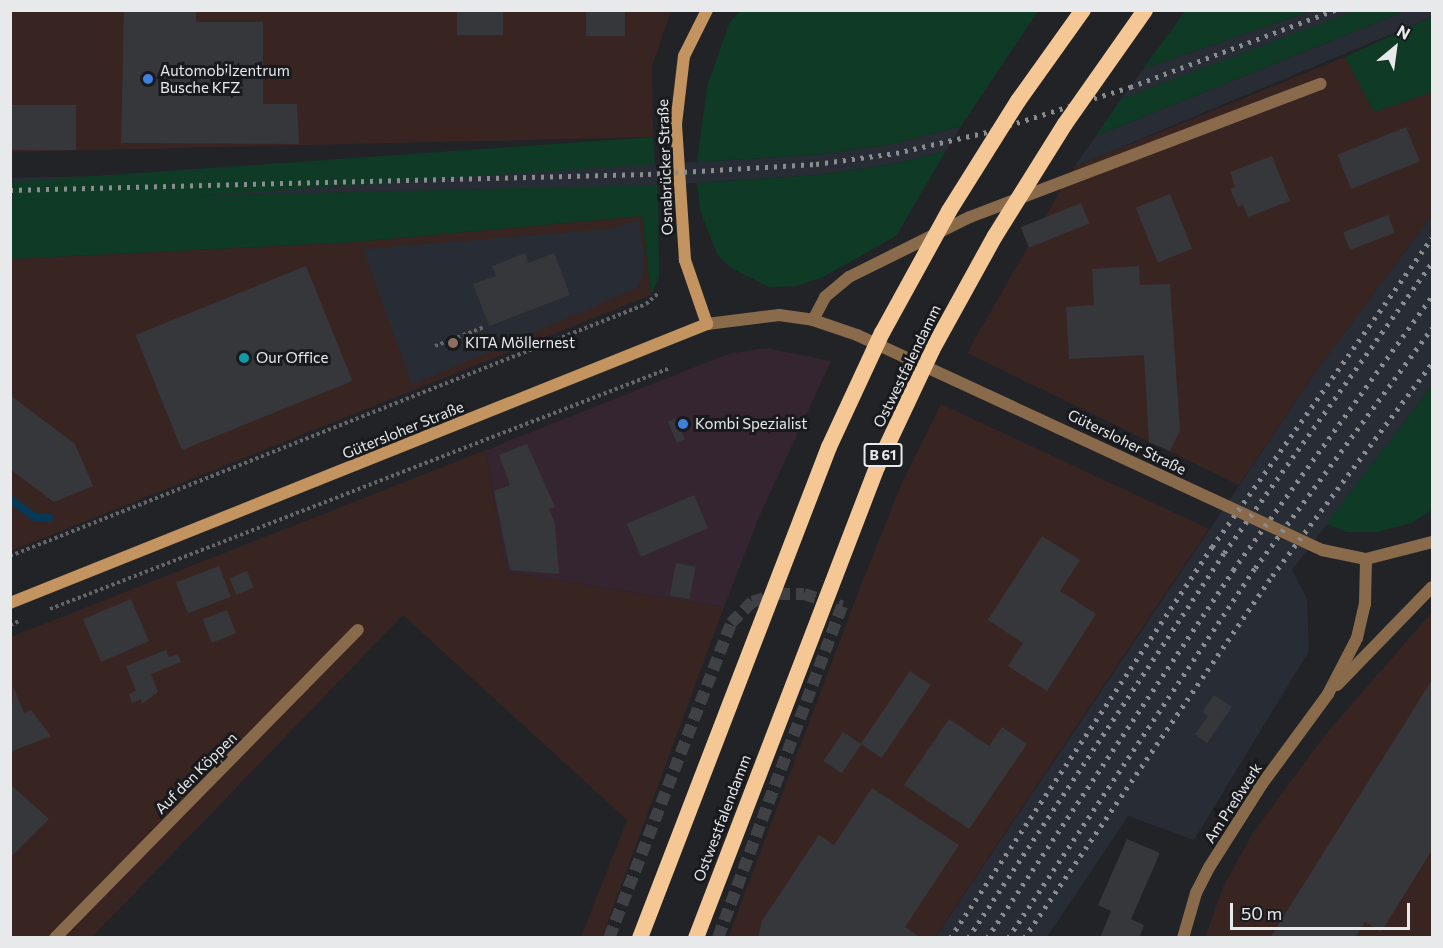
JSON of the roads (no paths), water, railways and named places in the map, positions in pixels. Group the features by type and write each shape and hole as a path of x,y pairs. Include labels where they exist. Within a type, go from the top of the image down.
{"highway":[{"path":"640,938 829,447 882,333 949,212 1018,101 1083,10"},
{"name":"Ostwestfalendamm","path":"696,938 815,622 877,467 927,361 995,236 1065,124 1145,10"}],"main road":[{"name":"Osnabrücker Straße","path":"706,10 684,56 676,124 685,260 707,324"},
{"name":"Gütersloher Straße","path":"10,603 707,324"}],"street":[{"path":"813,320 825,297 849,277 970,218 1321,84"},
{"name":"Gütersloher Straße","path":"707,324 759,315 813,320 858,335 967,383 1322,550 1366,560 1432,542"},
{"name":"Am Preßwerk","path":"1328,694 1357,638 1365,604 1366,560"},
{"name":"Am Preßwerk","path":"1183,938 1196,893 1210,866 1262,784 1328,694 1432,587"},
{"name":"Auf den Köppen","path":"55,938 358,630"}],"waterway":[{"path":"10,499 35,517 49,518"}],"tunnel":[{"path":"609,938 731,623 752,602 778,594 804,594 842,606 718,938"}],"railway":[{"path":"10,190 648,174 816,164 896,153 991,131 1130,87 1335,10"},
{"path":"950,938 1212,547 1432,238"},
{"path":"968,938 1224,553 1432,263"},
{"path":"987,938 1233,570 1432,296"},
{"path":"1008,938 1255,568 1432,328"},
{"path":"1024,938 1272,576 1432,363"}],"place":[{"name":"Automobilzentrum Busche KFZ","path":"148,79"},
{"name":"KITA Möllernest","path":"453,343"},
{"name":"Our Office","path":"244,358"},
{"name":"Kombi Spezialist","path":"683,424"}]}
